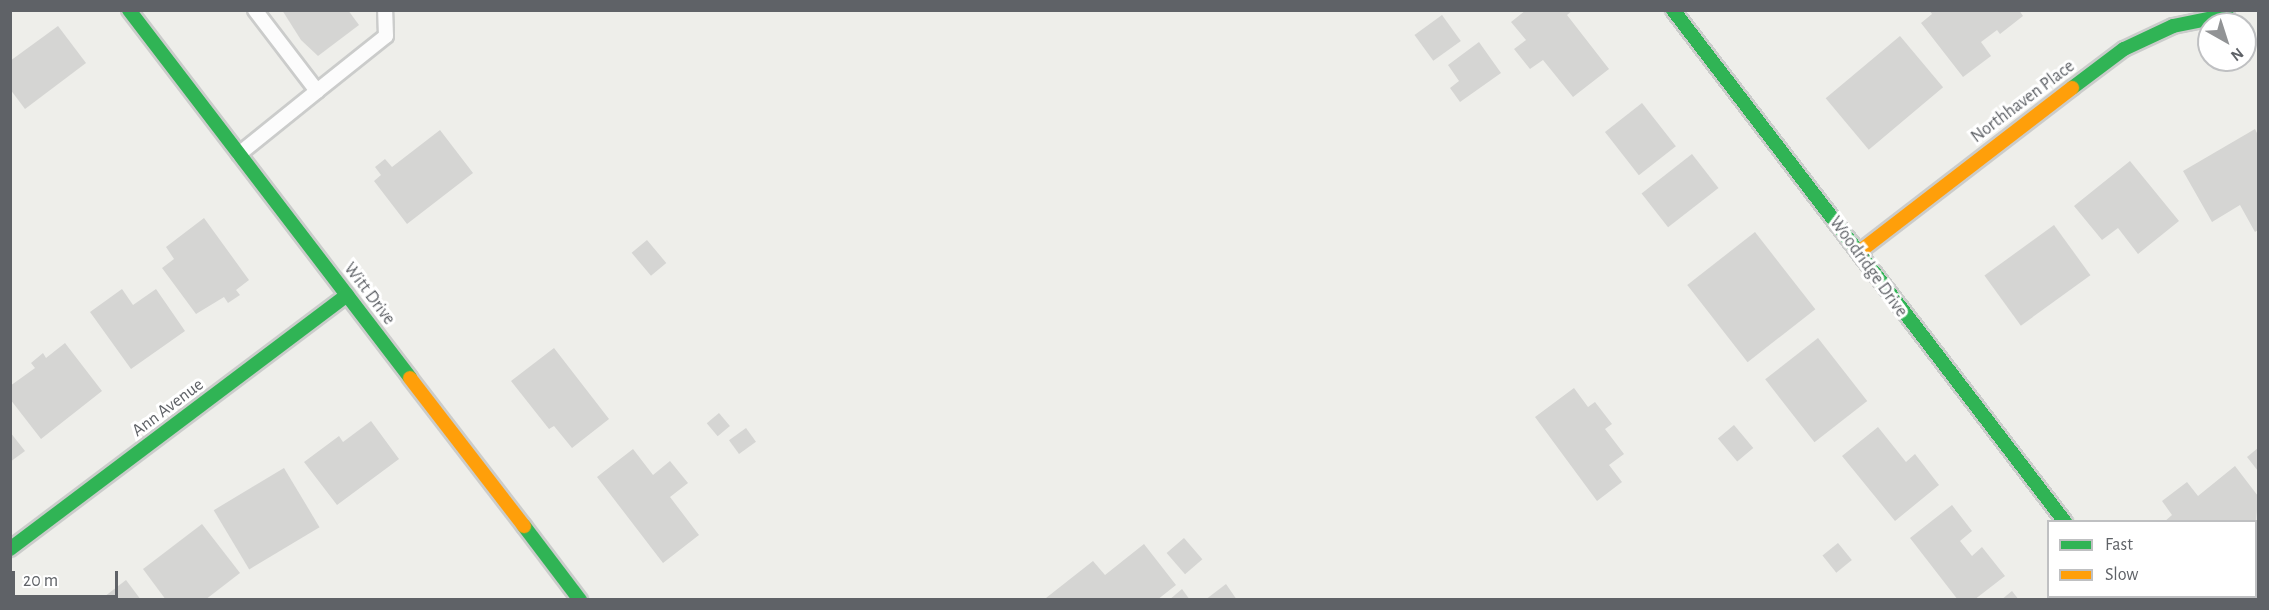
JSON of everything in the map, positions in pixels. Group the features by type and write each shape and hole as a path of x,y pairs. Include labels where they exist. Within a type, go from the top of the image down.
{"street":[{"name":"Woodridge Drive","path":"1673,10 1930,350 2063,520"},
{"name":"Witt Drive","path":"132,12 580,600"},
{"name":"Northhaven Place","path":"1858,252 2124,49 2173,26 2197,21"},
{"name":"Ann Avenue","path":"10,549 347,295"}],"lane":[{"path":"255,10 317,91"},
{"path":"239,154 386,36 385,10"}],"building":[{"path":"282,10 348,10 359,25 318,56 301,40"},
{"path":"1526,10 1573,10 1567,15 1609,69 1573,97 1543,60 1530,69 1514,49 1526,40 1511,22"},
{"path":"1929,10 2019,10 2023,16 2000,34 1997,30 1981,42 1991,56 1963,77 1921,23 1932,14"},
{"path":"1442,15 1461,41 1433,61 1414,35"},
{"path":"58,26 86,63 25,109 10,89 10,61"},
{"path":"1900,36 1943,87 1869,150 1826,98"},
{"path":"1479,42 1501,73 1460,102 1450,88 1459,81 1448,65"},
{"path":"1642,103 1676,146 1639,175 1605,132"},
{"path":"2255,129 2258,135 2258,230 2255,232 2240,205 2212,222 2183,171"},
{"path":"440,130 473,173 407,224 374,181 381,175 375,167 385,159 392,167"},
{"path":"1692,154 1718,188 1668,227 1642,193"},
{"path":"2130,161 2179,221 2138,254 2118,228 2102,240 2074,206"},
{"path":"204,218 249,280 236,290 240,295 228,303 224,297 196,314 162,268 174,259 166,247"},
{"path":"2054,225 2090,275 2021,326 1984,276"},
{"path":"1755,232 1815,309 1748,362 1687,285"},
{"path":"647,240 666,263 651,276 632,253"},
{"path":"122,289 133,305 156,289 185,331 131,369 90,312"},
{"path":"1818,338 1867,401 1814,442 1765,379"},
{"path":"65,343 102,391 41,439 10,399 10,386 35,368 31,363 43,353 46,358"},
{"path":"554,348 609,419 572,448 554,426 549,429 511,381"},
{"path":"1574,388 1588,407 1595,402 1612,424 1605,429 1624,454 1609,465 1622,482 1597,501 1535,417"},
{"path":"719,413 730,426 718,436 707,423"},
{"path":"371,421 399,459 337,505 304,462 339,436 343,442"},
{"path":"1734,425 1753,448 1737,461 1718,438"},
{"path":"1878,427 1906,462 1915,454 1939,485 1895,521 1842,456"},
{"path":"746,428 756,442 739,454 729,440"},
{"path":"10,432 25,451 10,462"},
{"path":"2258,448 2258,471 2247,457"},
{"path":"633,449 653,475 670,461 688,483 670,497 699,535 663,563 597,477"},
{"path":"2235,466 2258,496 2256,520 2166,520 2172,515 2162,501 2187,482 2198,496"},
{"path":"284,468 320,527 249,569 214,510"},
{"path":"1952,505 1972,531 1960,541 1972,556 1982,547 2005,576 1974,600 1958,600 1910,538"},
{"path":"202,524 240,573 205,600 166,600 143,569"},
{"path":"1184,538 1202,559 1185,574 1167,553"},
{"path":"1838,543 1852,560 1836,573 1822,556"},
{"path":"1144,544 1176,585 1157,600 1046,598 1093,561 1105,575"},
{"path":"126,580 141,600 100,600"},
{"path":"1226,584 1237,600 1205,600"},
{"path":"1182,589 1190,600 1169,600"},
{"path":"2012,591 2019,600 2001,600"}],"traffic: fast":[{"path":"129,10 410,378"},
{"path":"1673,10 2063,520"},
{"path":"2072,88 2124,49 2173,26 2197,21"},
{"path":"10,549 347,295"},
{"path":"524,526 580,600"}],"traffic: slow":[{"path":"1859,252 2072,88"},
{"path":"410,378 524,526"}]}
